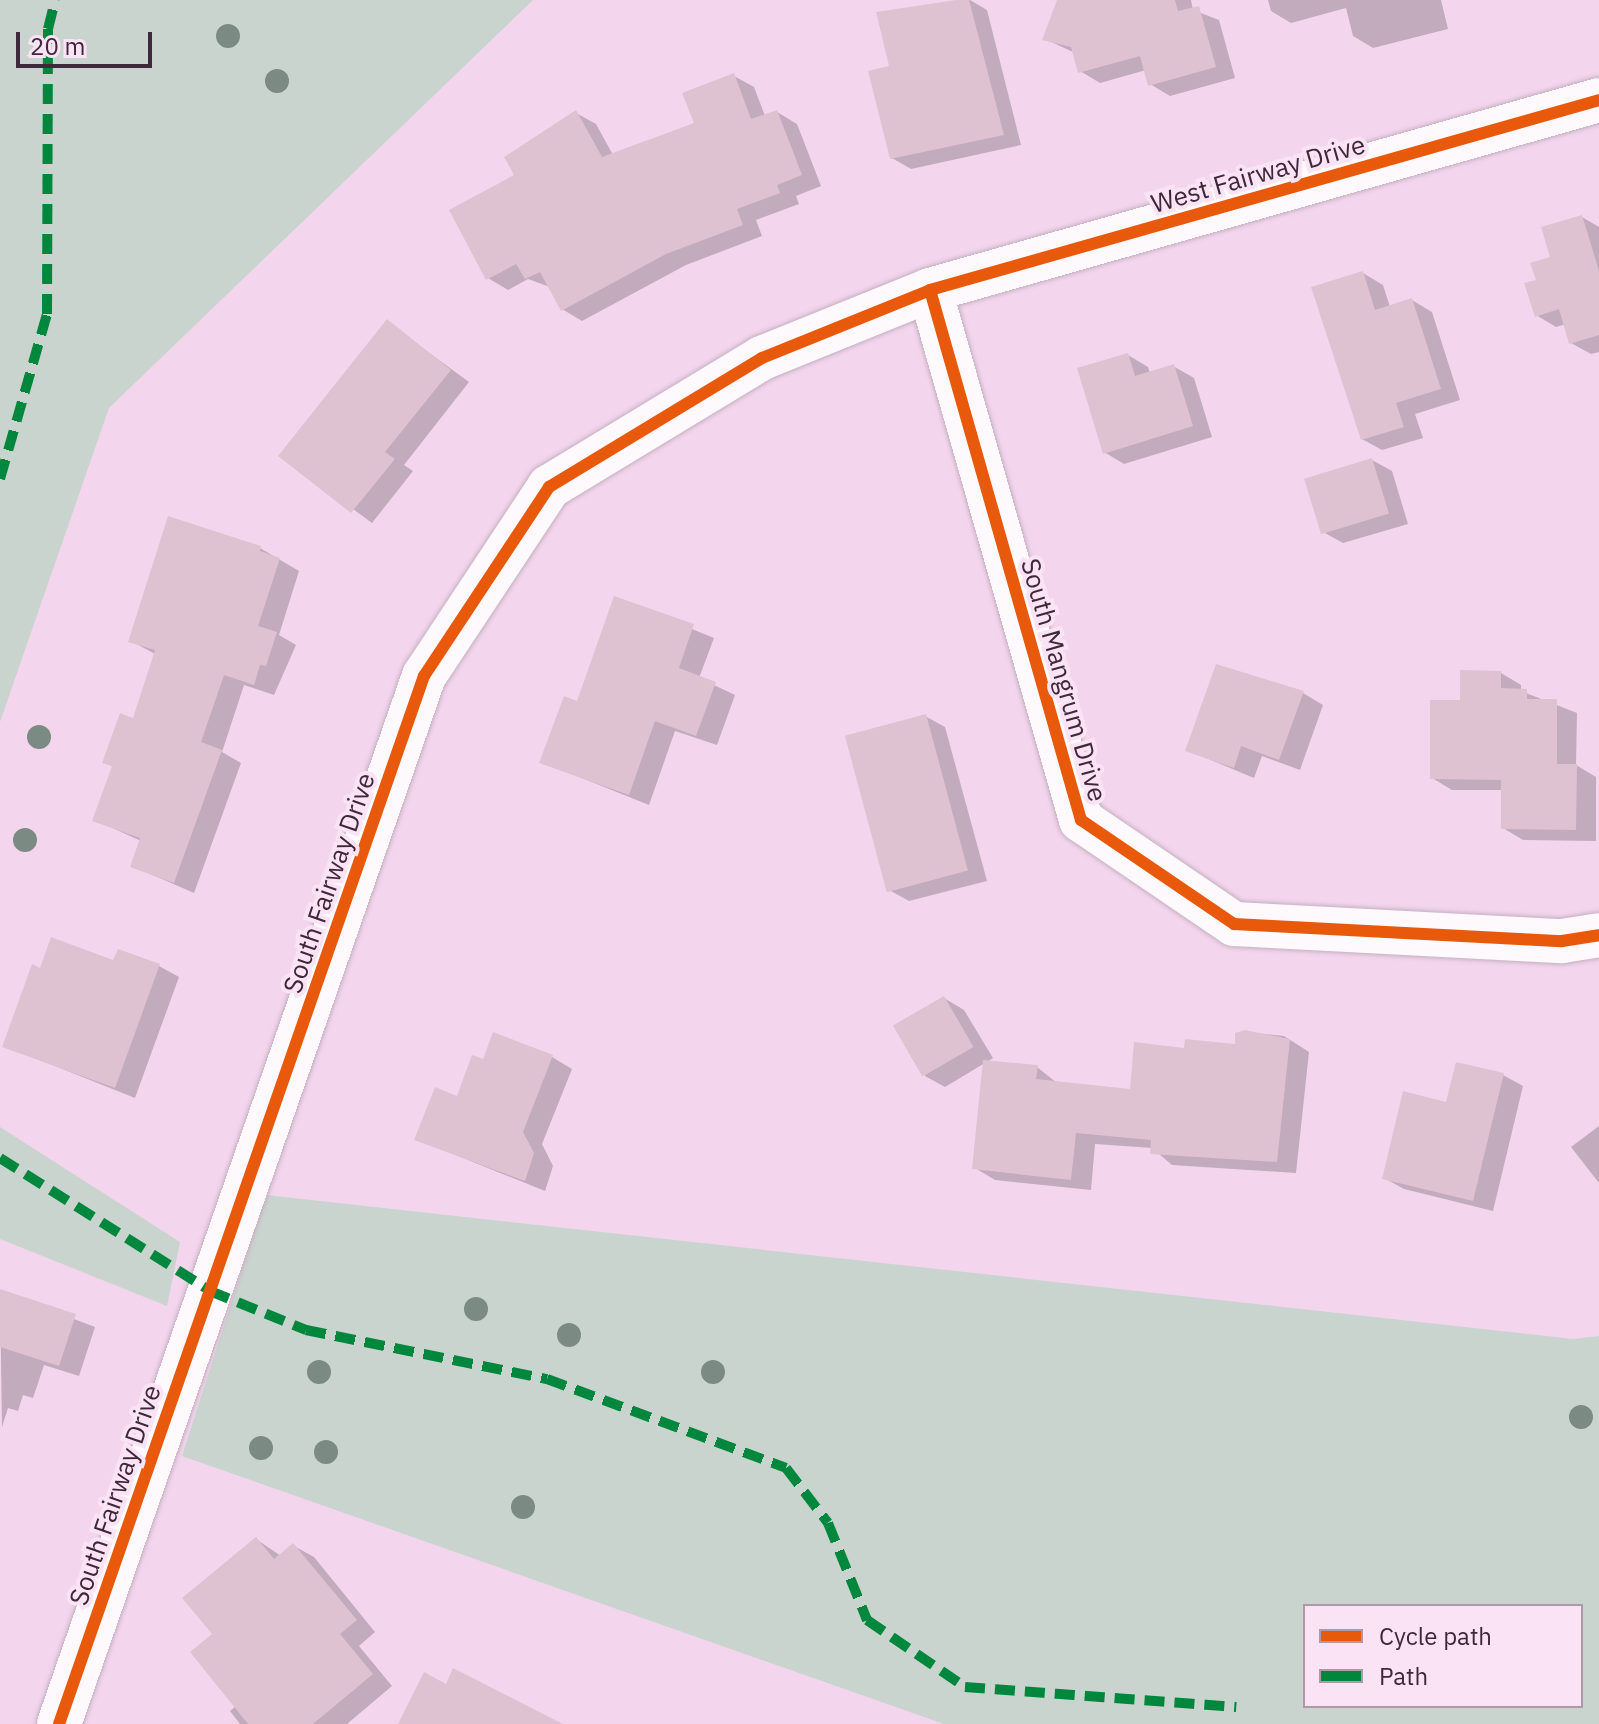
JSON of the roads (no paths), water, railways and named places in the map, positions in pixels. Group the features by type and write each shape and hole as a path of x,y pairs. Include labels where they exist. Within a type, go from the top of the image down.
{"street":[{"name":"West Fairway Drive","path":"930,290 1599,100"},
{"name":"South Mangrum Drive","path":"930,290 1081,820 1234,924 1580,938"},
{"name":"South Fairway Drive","path":"59,1724 424,676 549,487 762,358 930,290"}]}
